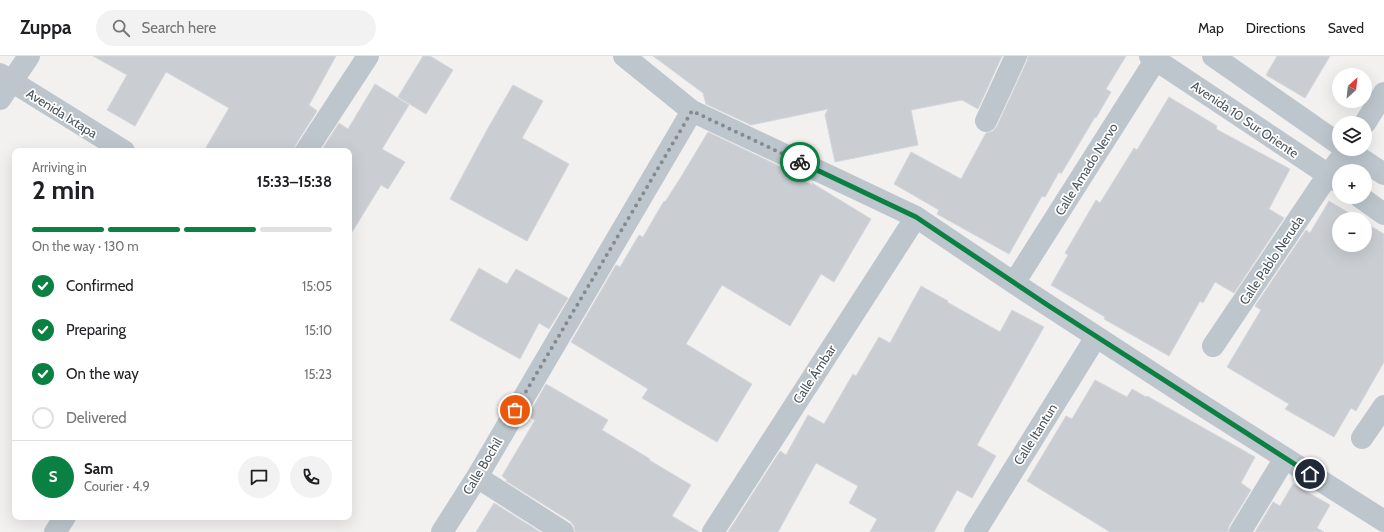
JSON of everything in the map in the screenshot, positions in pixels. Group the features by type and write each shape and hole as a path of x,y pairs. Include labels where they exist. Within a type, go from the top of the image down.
{"street":[{"path":"4,85 29,56"},
{"path":"308,148 368,56"},
{"path":"624,56 692,111 916,217 1096,337 1384,521"},
{"path":"986,121 1016,56"},
{"path":"1213,56 1332,139"},
{"name":"Avenida 10 Sur Oriente","path":"1155,57 1332,178"},
{"name":"Calle Amado Nervo","path":"1014,283 1155,57"},
{"name":"Avenida Ixtapa","path":"4,85 119,148"},
{"path":"1369,116 1384,93"},
{"name":"Calle Bochil","path":"442,532 477,476 692,111"},
{"path":"1357,156 1384,174"},
{"name":"Calle Pablo Neruda","path":"1213,346 1332,182"},
{"path":"1370,204 1384,214"},
{"name":"Calle Ámbar","path":"713,532 916,217"},
{"name":"Calle Itantun","path":"975,532 1096,337"},
{"path":"1362,438 1384,406"},
{"path":"1240,532 1285,458"},
{"path":"477,476 563,532"},
{"path":"55,532 63,520"}],"building":[{"path":"93,56 336,56 309,105 317,111 295,148 206,148 229,108 166,72 135,126 107,110 127,75"},
{"path":"423,56 430,56 453,70 426,114 398,97"},
{"path":"653,56 1002,56 978,109 962,100 911,110 918,145 835,162 825,115 828,109 751,125 706,104 703,93"},
{"path":"1028,56 1126,56 1106,89 1111,92 1096,118 1095,117 1061,174 1059,172 1045,197 1042,196 1009,254 937,214 939,210 894,184 911,152 961,179 986,133 993,131 997,126"},
{"path":"1277,56 1330,56 1305,98 1266,75"},
{"path":"375,84 409,105 382,149 405,162 388,189 381,185 352,232 352,148 323,148 339,123 348,129"},
{"path":"513,85 543,101 522,138 569,164 527,241 450,199"},
{"path":"1169,97 1217,126 1216,129 1290,169 1269,209 1284,218 1234,293 1215,282 1203,303 1200,301 1169,356 1104,319 1105,317 1051,285 1068,255 1065,253 1096,200 1100,203 1134,148 1137,150"},
{"path":"708,132 775,164 812,185 812,183 871,219 834,282 821,274 790,326 722,285 686,344 752,384 717,442 642,398 648,389 571,342 616,265 620,267 639,235 643,237"},
{"path":"1329,201 1347,212 1332,212 1332,252 1372,252 1372,227 1384,234 1384,362 1356,411 1351,408 1334,437 1285,409 1289,404 1227,367 1261,310 1255,306 1306,230 1310,233"},
{"path":"479,268 507,284 516,269 568,298 549,329 539,323 520,359 450,320"},
{"path":"921,286 1000,332 1012,310 1044,327 977,445 996,456 972,498 957,490 934,532 870,532 877,519 849,503 858,486 816,463 778,532 728,532 780,451 786,455 808,415 824,424 853,374 856,376 879,337 890,343"},
{"path":"1095,380 1127,397 1132,389 1146,397 1147,396 1255,457 1241,483 1251,490 1229,526 1228,532 1110,532 1027,481 1066,416 1072,419"},
{"path":"546,384 608,420 602,430 691,485 672,516 699,532 575,532 574,526 570,521 506,481 507,480 502,476 535,420 528,416"},
{"path":"1293,484 1330,505 1317,528 1324,532 1255,532 1273,502 1280,506"},
{"path":"494,503 540,532 476,532"}],"way so far":[{"path":"515,410 692,111 800,162"}],"route":[{"path":"800,162 916,217 1049,306 1310,474"}]}
